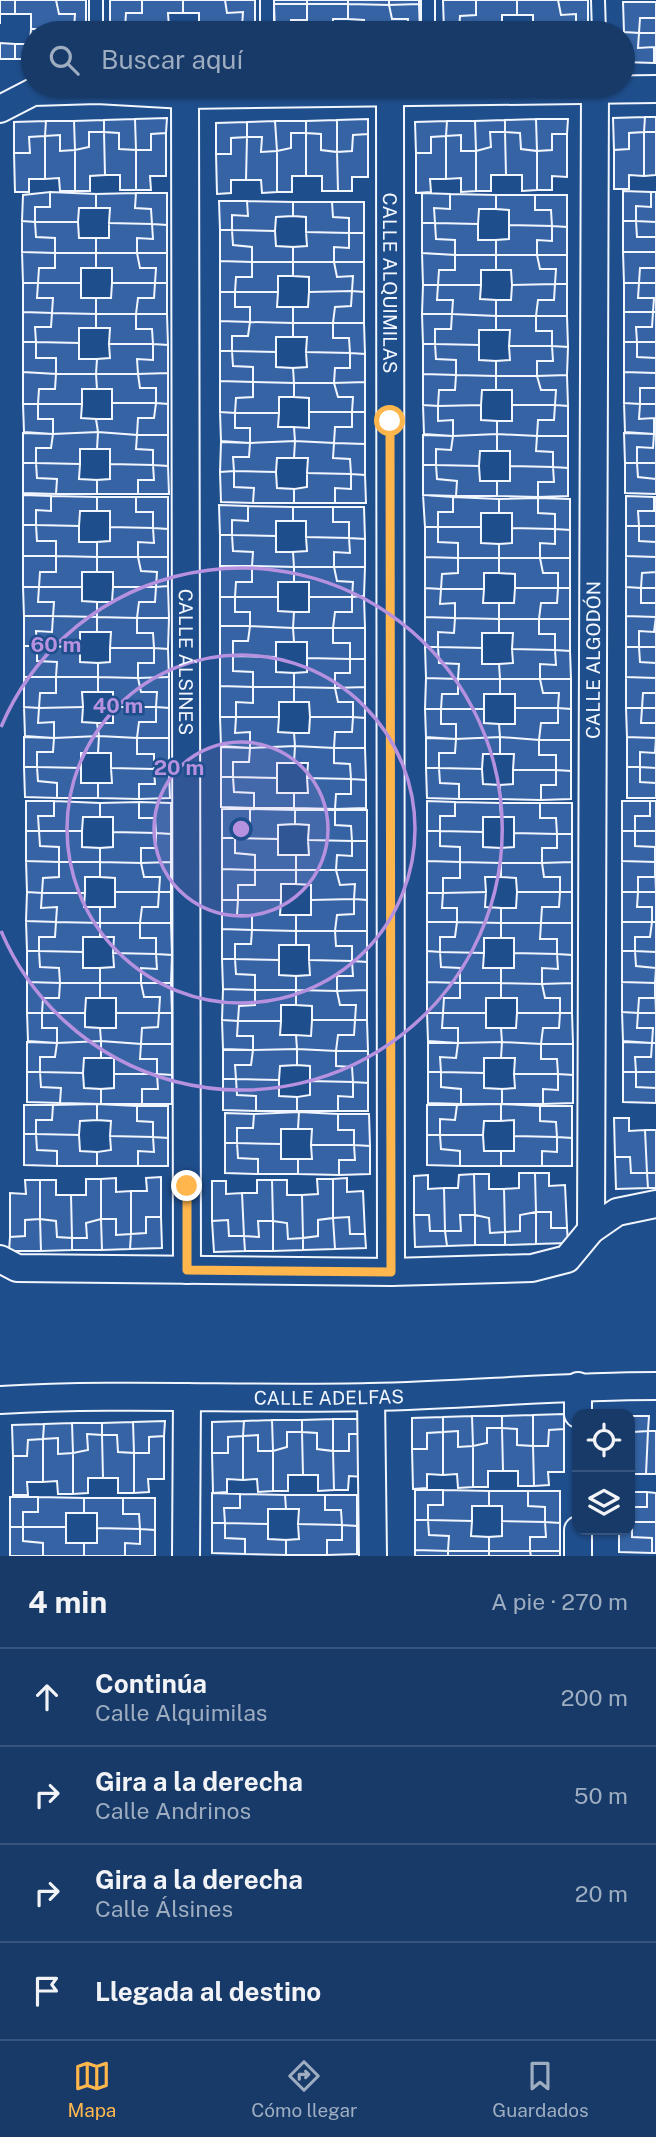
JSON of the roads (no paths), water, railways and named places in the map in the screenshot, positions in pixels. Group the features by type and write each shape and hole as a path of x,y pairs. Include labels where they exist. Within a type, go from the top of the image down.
{"street":[{"path":"635,88 656,89"},
{"path":"0,109 21,98"},
{"name":"CALLE ÁLSINES","path":"185,98 187,1270"},
{"name":"CALLE ALQUIMILAS","path":"390,98 391,1272"},
{"name":"CALLE ALGODÓN","path":"591,1230 596,98"},
{"path":"0,1259 17,1268 391,1272 532,1268 567,1259 591,1230 617,1212 656,1204"},
{"path":"578,1386 578,1409"},
{"name":"CALLE ADELFAS","path":"0,1400 370,1397 578,1386 656,1386"},
{"path":"186,1556 187,1397"},
{"path":"370,1397 373,1556"},
{"path":"578,1535 578,1556"}],"lane":[{"path":"96,0 96,21"},
{"path":"267,0 267,21"},
{"path":"428,0 428,21"},
{"path":"598,0 599,21"}]}
